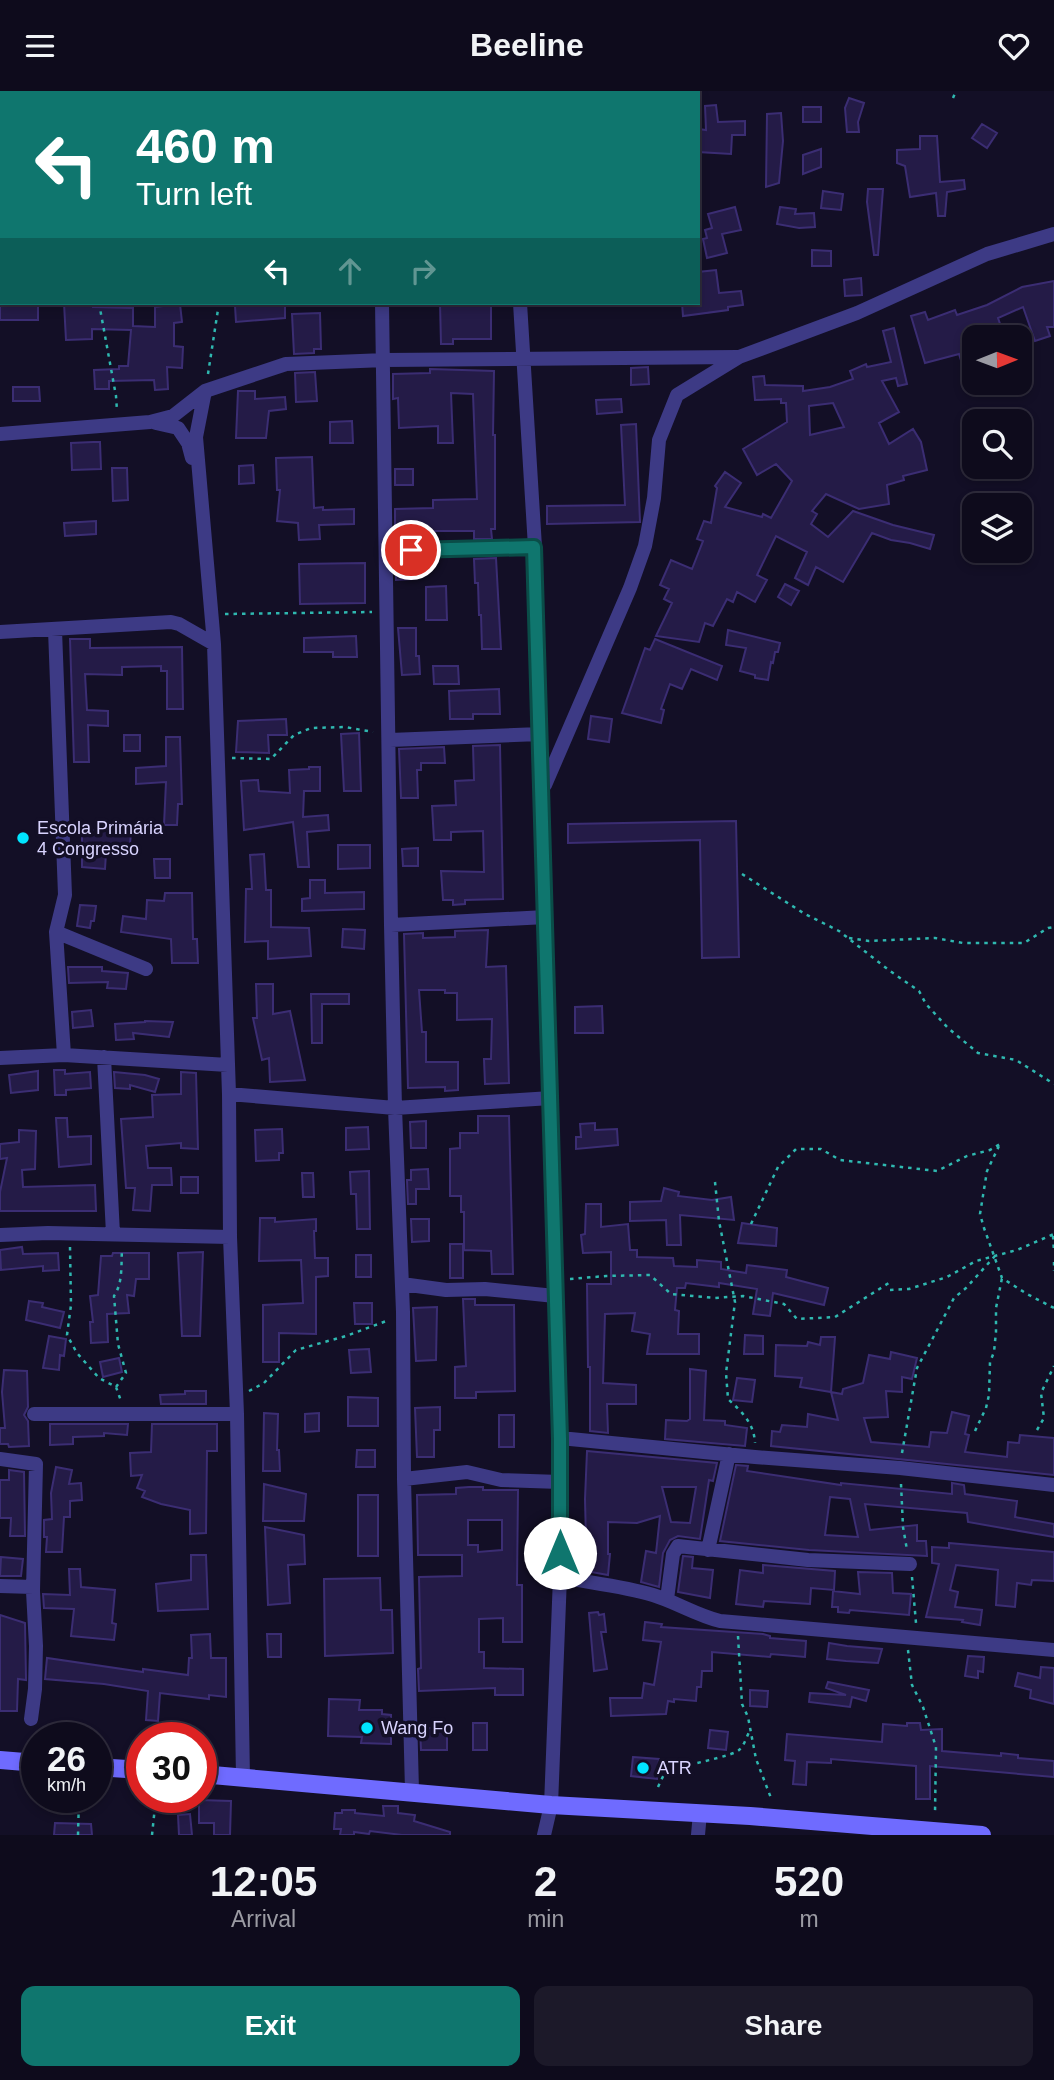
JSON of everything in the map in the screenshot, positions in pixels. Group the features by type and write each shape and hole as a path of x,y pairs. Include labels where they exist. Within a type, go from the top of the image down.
{"main road":[{"path":"0,1760 21,1762"},
{"path":"217,1776 551,1805 700,1813 841,1829 934,1830 982,1835"}],"street":[{"path":"543,789 630,588 645,546 654,498 659,440 677,395 739,357 857,313 987,254 1054,235"},
{"path":"382,305 385,360 391,925 403,1312 404,1479 412,1791"},
{"path":"520,305 534,547 543,789 560,1439 560,1577 551,1805 544,1835"},
{"path":"0,434 150,422 173,416 205,391 286,365 385,360 739,357"},
{"path":"205,391 196,437 214,644 218,756 237,1414 243,1778"},
{"path":"150,422 178,428 188,443 199,487"},
{"path":"386,551 534,547"},
{"path":"0,632 55,631 172,622 214,644"},
{"path":"55,631 65,895 56,932 64,1055"},
{"path":"389,736 540,734"},
{"path":"391,925 546,917"},
{"path":"56,932 146,969"},
{"path":"0,1058 64,1055 228,1065"},
{"path":"104,1057 117,1234"},
{"path":"229,1094 395,1108 551,1098"},
{"path":"0,1235 230,1237"},
{"path":"402,1283 438,1290 555,1288"},
{"path":"34,1415 237,1414"},
{"path":"560,1439 901,1468 1054,1485"},
{"path":"708,1550 729,1454"},
{"path":"0,1459 36,1464 33,1587 36,1646 31,1719"},
{"path":"404,1479 467,1472 501,1481 560,1482"},
{"path":"667,1599 673,1554 678,1546 808,1560 910,1565"},
{"path":"560,1577 634,1590 667,1599 704,1617 737,1622 1054,1650"},
{"path":"0,1586 33,1587"},
{"path":"698,1835 700,1813"}],"path":[{"path":"953,98 956,91"},
{"path":"99,305 116,396 117,424"},
{"path":"205,391 219,305"},
{"path":"211,614 386,613"},
{"path":"218,756 248,760 271,759 294,735 311,728 345,727 389,736"},
{"path":"743,874 805,914 839,931 919,991 926,1004 948,1028 978,1053 1016,1060 1054,1084"},
{"path":"847,937 869,941 926,937 963,943 1024,943 1054,927"},
{"path":"751,1224 778,1167 796,1149 821,1149 840,1160 937,1171 1000,1144 987,1171 980,1214 1002,1277 996,1308 994,1352 990,1362 989,1395 975,1431"},
{"path":"715,1182 719,1221 736,1302 726,1373 728,1399 741,1411 754,1430 755,1457"},
{"path":"69,1234 71,1305 67,1335 77,1353 99,1378 116,1387 124,1414"},
{"path":"116,1387 126,1373 118,1345 114,1296 118,1291 121,1273 117,1234"},
{"path":"890,1290 909,1289 947,1277 976,1261 1017,1250 1053,1235 1054,1252"},
{"path":"934,1830 936,1747 923,1707 912,1685 914,1583 903,1527 902,1444 917,1368 954,1298 966,1289 995,1255"},
{"path":"1054,1262 1054,1271"},
{"path":"555,1288 606,1276 650,1275 671,1294 715,1298 743,1296 784,1304 797,1318 835,1317 892,1281"},
{"path":"1002,1277 1054,1308"},
{"path":"236,1397 264,1383 296,1350 383,1324 403,1312"},
{"path":"1037,1430 1044,1419 1041,1393 1054,1366"},
{"path":"737,1622 743,1704 755,1759 771,1798"},
{"path":"658,1787 666,1770 727,1756 739,1750 750,1730"},
{"path":"78,1835 79,1813"},
{"path":"152,1835 154,1813"}],"building":[{"path":"849,98 864,103 858,122 859,132 847,132 845,108"},
{"path":"716,105 718,122 745,121 745,135 732,135 731,154 700,152 700,129 706,130 705,106"},
{"path":"803,107 821,107 821,122 803,122"},
{"path":"781,113 783,141 779,183 766,187 767,114"},
{"path":"982,124 997,133 987,148 972,138"},
{"path":"920,136 937,136 940,182 964,180 965,189 947,192 945,216 938,216 936,193 910,197 905,166 897,163 897,150 920,149"},
{"path":"821,149 821,167 803,174 803,155"},
{"path":"868,189 883,189 878,255 874,255 867,202"},
{"path":"823,191 843,194 841,210 821,208"},
{"path":"735,207 741,230 722,234 727,253 707,258 703,239 707,238 705,230 712,228 708,214"},
{"path":"780,207 796,209 795,214 814,213 815,227 799,228 777,224"},
{"path":"812,250 831,251 831,266 812,266"},
{"path":"716,270 719,293 741,291 743,305 728,307 728,310 683,316 682,305 700,305 700,272"},
{"path":"861,278 862,295 845,296 844,280"},
{"path":"1054,281 1054,327 1047,327 1050,336 1035,341 1032,325 1029,325 1023,307 998,318 1000,325 962,325 962,364 959,354 925,363 911,316 925,312 928,320 955,310 957,315 987,305 1022,287"},
{"path":"0,305 38,305 38,320 0,320"},
{"path":"64,305 133,308 133,326 155,327 155,307 180,305 182,322 174,323 174,346 183,347 182,368 167,367 168,389 155,390 154,380 109,381 109,389 95,389 94,370 128,366 131,330 92,329 92,339 66,340"},
{"path":"285,305 285,318 236,322 235,306"},
{"path":"440,305 491,305 491,339 453,339 453,344 441,344"},
{"path":"320,313 321,349 314,349 314,353 294,354 292,314"},
{"path":"894,328 907,384 898,386 896,378 882,381 899,412 879,423 889,444 913,429 921,442 927,470 903,476 904,480 887,485 889,504 859,509 826,494 812,511 817,514 811,524 828,537 853,511 934,535 930,549 872,533 843,582 816,567 808,585 795,578 807,552 776,536 757,575 767,580 755,602 737,592 733,602 727,599 713,626 705,623 699,642 656,636 672,603 664,599 669,589 660,585 671,560 692,569 703,541 697,539 704,521 711,523 717,488 715,486 725,472 741,483 725,507 762,517 763,514 771,518 792,481 776,464 757,475 743,449 787,422 786,403 781,403 781,399 755,400 753,377 764,376 765,385 803,386 803,391 830,387 853,379 850,371 866,364 867,367 891,362 883,331","holes":["833,403 844,427 810,435 809,406"]},
{"path":"648,367 649,384 631,385 631,368"},
{"path":"430,369 494,371 495,529 491,529 492,539 474,539 474,531 395,531 395,509 433,508 433,500 477,499 473,394 451,393 453,443 438,443 438,426 399,428 398,398 393,399 393,374 430,373"},
{"path":"315,372 317,401 296,402 295,373"},
{"path":"13,387 39,387 40,401 13,401"},
{"path":"238,391 255,391 255,399 285,397 286,409 269,411 266,438 236,438"},
{"path":"621,399 622,412 597,414 596,400"},
{"path":"352,421 353,443 330,443 330,422"},
{"path":"636,424 640,522 547,524 547,506 625,505 621,425"},
{"path":"100,442 101,469 72,470 71,443"},
{"path":"312,457 314,508 354,509 354,524 319,525 320,539 299,540 298,523 277,521 280,490 277,490 276,458"},
{"path":"253,465 254,483 239,484 239,466"},
{"path":"112,468 127,468 128,500 113,501"},
{"path":"395,469 413,469 413,485 395,485"},
{"path":"96,521 96,534 65,536 64,523"},
{"path":"496,558 501,649 482,649 474,559"},
{"path":"365,563 365,603 300,604 299,564"},
{"path":"396,563 412,563 412,579 396,580"},
{"path":"785,584 799,591 791,605 778,597"},
{"path":"446,586 447,620 426,620 426,587"},
{"path":"398,628 416,628 416,656 419,656 420,674 402,675"},
{"path":"728,630 780,643 773,663 771,662 768,680 740,671 746,648 726,645"},
{"path":"356,636 357,657 333,657 333,652 304,652 304,638"},
{"path":"70,639 90,639 90,648 182,647 183,709 167,709 167,671 161,671 161,666 122,667 122,675 85,674 87,710 108,711 108,726 88,725 89,762 74,762"},
{"path":"655,639 722,666 717,680 691,669 682,689 670,684 661,709 664,710 661,723 622,713 645,648 650,650"},
{"path":"433,666 458,666 459,684 434,684"},
{"path":"499,689 500,714 473,714 473,719 450,719 449,691"},
{"path":"591,716 612,719 609,742 588,739"},
{"path":"286,719 287,735 268,735 269,753 236,752 238,721"},
{"path":"359,733 361,791 344,791 341,734"},
{"path":"124,735 140,735 140,751 124,751"},
{"path":"166,737 180,737 182,804 178,804 177,825 164,825 166,782 136,784 136,768 166,766"},
{"path":"500,745 503,899 465,900 465,904 453,905 453,900 443,900 441,871 484,872 483,831 451,832 451,840 434,840 432,806 456,805 455,781 474,780 473,746"},
{"path":"444,747 445,763 421,763 421,770 417,770 418,798 401,798 399,749"},
{"path":"320,767 320,791 304,791 303,817 328,815 329,830 307,832 309,867 298,867 293,822 244,830 241,781 258,780 259,791 290,793 289,770"},
{"path":"736,821 739,957 702,958 700,840 568,843 568,824"},
{"path":"82,830 131,833 129,854 106,853 105,869 82,867"},
{"path":"338,845 370,845 370,868 338,869"},
{"path":"418,848 418,866 403,866 402,849"},
{"path":"264,854 266,890 271,890 271,927 309,928 311,956 268,959 268,941 245,942 246,889 252,889 250,855"},
{"path":"154,859 170,859 170,878 155,878"},
{"path":"310,880 325,880 325,893 364,892 364,909 302,911 302,899 310,898"},
{"path":"165,893 192,893 193,939 197,939 198,963 172,963 171,939 121,932 123,916 146,919 147,900 164,901"},
{"path":"80,905 96,906 90,928 77,926"},
{"path":"343,929 365,930 364,949 342,947"},
{"path":"488,930 486,967 506,966 509,1083 485,1084 484,1059 491,1059 492,1019 457,1020 457,993 419,990 422,1032 426,1032 426,1062 458,1062 458,1090 445,1091 445,1087 408,1088 404,934 423,933 423,938 455,937 455,931"},
{"path":"68,967 102,967 102,971 128,973 126,989 107,988 108,982 69,983"},
{"path":"256,984 273,984 273,1014 290,1011 305,1080 270,1082 269,1058 262,1060 253,1018 257,1018"},
{"path":"311,994 349,994 349,1004 322,1004 322,1043 312,1043"},
{"path":"602,1006 603,1033 575,1033 575,1007"},
{"path":"91,1010 93,1026 73,1028 72,1012"},
{"path":"173,1022 169,1037 133,1033 134,1039 116,1040 115,1024"},
{"path":"54,1070 65,1070 65,1074 90,1072 91,1088 66,1090 66,1095 55,1095"},
{"path":"38,1071 38,1090 11,1093 9,1075"},
{"path":"114,1072 159,1079 155,1092 130,1085 130,1089 115,1088"},
{"path":"181,1072 196,1073 198,1149 181,1148 181,1143 146,1146 148,1168 171,1168 172,1185 152,1185 150,1211 133,1210 135,1188 126,1188 121,1119 153,1117 152,1095 181,1094"},
{"path":"478,1116 509,1116 513,1274 492,1274 491,1251 464,1250 464,1212 461,1212 461,1196 450,1196 450,1149 460,1148 460,1133 478,1133"},
{"path":"56,1118 67,1118 68,1137 91,1136 91,1164 59,1167"},
{"path":"426,1121 426,1148 411,1148 410,1122"},
{"path":"595,1123 595,1130 617,1129 618,1145 576,1149 576,1137 581,1137 580,1124"},
{"path":"368,1127 369,1149 346,1150 346,1128"},
{"path":"282,1129 283,1153 279,1153 279,1160 256,1161 255,1130"},
{"path":"19,1130 36,1131 35,1169 22,1170 23,1187 95,1185 96,1211 0,1211 0,1192 7,1158 0,1159 0,1144 19,1142"},
{"path":"428,1169 429,1189 416,1189 416,1204 408,1204 407,1180 411,1180 411,1170"},
{"path":"369,1171 370,1229 357,1229 356,1194 351,1194 350,1172"},
{"path":"302,1173 313,1173 314,1197 303,1197"},
{"path":"181,1177 198,1177 198,1193 181,1193"},
{"path":"664,1188 679,1192 678,1196 712,1200 731,1197 734,1220 680,1215 681,1245 667,1245 666,1220 630,1221 630,1202 661,1201"},
{"path":"586,1204 601,1204 601,1227 628,1224 630,1250 637,1250 637,1257 673,1258 674,1266 697,1267 697,1260 721,1262 721,1269 746,1273 747,1265 787,1270 786,1277 828,1288 824,1305 773,1293 770,1316 753,1314 757,1289 719,1283 719,1287 686,1283 685,1288 677,1288 675,1310 679,1311 678,1334 699,1334 699,1354 647,1354 650,1334 632,1331 635,1313 605,1314 603,1383 636,1385 636,1404 607,1404 608,1433 590,1431 587,1284 611,1284 611,1252 583,1253 581,1235 585,1234"},
{"path":"260,1218 275,1218 275,1222 316,1219 315,1258 328,1258 328,1276 316,1277 316,1334 279,1333 279,1362 263,1362 263,1305 303,1303 301,1260 259,1261"},
{"path":"411,1219 429,1219 429,1241 412,1242"},
{"path":"742,1223 777,1228 776,1246 738,1243"},
{"path":"450,1244 463,1244 463,1278 450,1278"},
{"path":"22,1247 23,1254 58,1253 59,1270 43,1271 43,1266 1,1270 0,1250"},
{"path":"203,1252 200,1336 182,1336 178,1253"},
{"path":"113,1253 149,1253 149,1279 136,1279 134,1296 127,1295 129,1313 107,1314 108,1342 91,1343 90,1322 93,1322 90,1296 98,1295 101,1256 112,1256"},
{"path":"356,1255 371,1255 371,1277 356,1277"},
{"path":"463,1299 475,1299 475,1305 514,1305 515,1391 476,1392 476,1398 455,1398 455,1367 466,1366"},
{"path":"29,1301 43,1303 42,1307 64,1312 60,1328 26,1320"},
{"path":"354,1303 372,1303 372,1324 355,1324"},
{"path":"437,1307 436,1360 416,1361 413,1308"},
{"path":"745,1335 763,1336 763,1354 744,1354"},
{"path":"49,1336 66,1339 64,1356 60,1355 59,1370 43,1368"},
{"path":"821,1337 835,1337 831,1392 800,1387 802,1378 775,1376 776,1345 807,1346 808,1342 820,1345"},
{"path":"369,1349 371,1372 351,1373 349,1350"},
{"path":"891,1352 917,1358 912,1379 902,1377 902,1392 886,1391 888,1417 864,1418 871,1442 929,1447 931,1432 947,1433 952,1412 969,1416 965,1452 1007,1457 1008,1442 1019,1443 1020,1435 1054,1438 1054,1475 771,1446 772,1431 780,1432 782,1425 807,1427 808,1414 838,1420 831,1392 842,1394 843,1389 863,1383 869,1355 890,1359"},
{"path":"119,1358 122,1372 103,1377 100,1362"},
{"path":"690,1369 706,1371 704,1420 725,1421 725,1425 747,1428 745,1446 665,1439 666,1420 690,1419"},
{"path":"4,1370 27,1371 28,1407 24,1415 28,1421 29,1446 9,1447 8,1444 0,1444 0,1428 5,1428 2,1392"},
{"path":"737,1378 755,1380 752,1402 733,1400"},
{"path":"185,1391 206,1391 206,1404 161,1404 160,1395 185,1394"},
{"path":"348,1397 378,1398 378,1426 348,1426"},
{"path":"440,1407 440,1430 434,1430 434,1457 417,1457 415,1408"},
{"path":"264,1413 278,1414 277,1450 280,1471 263,1471"},
{"path":"319,1413 319,1431 305,1432 305,1414"},
{"path":"499,1415 514,1415 514,1447 499,1447"},
{"path":"50,1424 128,1424 127,1435 104,1433 104,1436 73,1437 73,1444 50,1445"},
{"path":"152,1424 217,1424 217,1451 207,1451 206,1533 190,1534 190,1510 142,1497 145,1491 137,1488 142,1475 131,1476 130,1453 151,1452"},
{"path":"357,1450 375,1450 375,1467 356,1467"},
{"path":"587,1451 717,1463 713,1481 709,1480 700,1539 678,1536 670,1540 663,1553 659,1587 641,1582 646,1551 656,1553 660,1516 637,1523 608,1522 608,1575 591,1572 593,1538 586,1541","holes":["662,1487 696,1487 690,1523 671,1522"]},
{"path":"736,1465 748,1466 747,1471 841,1485 952,1494 952,1483 964,1485 965,1494 1017,1501 1015,1517 1054,1524 1054,1537 968,1522 967,1513 865,1504 870,1530 917,1525 917,1541 926,1541 927,1556 809,1550 720,1541","holes":["830,1497 850,1499 858,1537 825,1535"]},
{"path":"56,1467 72,1470 69,1484 81,1483 82,1500 70,1501 70,1517 64,1517 62,1552 46,1552 44,1520 52,1519 51,1493"},
{"path":"9,1470 24,1472 25,1536 10,1536 11,1518 0,1518 0,1480 9,1480"},
{"path":"264,1484 306,1494 304,1521 263,1521"},
{"path":"456,1488 518,1490 517,1585 522,1585 522,1642 503,1642 503,1618 479,1619 479,1652 484,1652 484,1668 523,1669 523,1695 495,1695 495,1688 419,1691 419,1577 462,1576 462,1555 418,1555 417,1495 456,1494","holes":["468,1520 502,1520 502,1550 478,1552 478,1545 468,1545"]},
{"path":"358,1495 378,1495 378,1556 358,1556"},
{"path":"265,1527 304,1535 305,1564 288,1565 290,1603 268,1605"},
{"path":"949,1543 1054,1552 1054,1581 1032,1580 1031,1585 1017,1583 1015,1607 996,1605 998,1570 956,1565 950,1590 958,1592 955,1607 982,1610 980,1625 962,1622 963,1620 926,1617 939,1564 932,1563 932,1547 949,1548"},
{"path":"191,1555 206,1555 208,1609 158,1611 156,1584 191,1580"},
{"path":"683,1556 693,1557 692,1568 713,1570 710,1598 678,1592"},
{"path":"1,1557 23,1559 21,1576 0,1576"},
{"path":"763,1565 835,1571 834,1590 811,1588 810,1604 764,1601 763,1607 736,1604 740,1570 763,1573"},
{"path":"69,1569 80,1569 81,1587 115,1590 112,1623 116,1624 114,1640 71,1636 74,1609 44,1608 43,1594 70,1595"},
{"path":"858,1572 892,1573 893,1593 911,1594 909,1615 850,1610 849,1613 838,1612 838,1607 832,1607 833,1591 860,1594"},
{"path":"380,1578 381,1610 392,1610 393,1653 325,1656 324,1579"},
{"path":"598,1612 599,1615 604,1614 606,1632 601,1632 607,1669 594,1671 589,1613"},
{"path":"0,1615 25,1623 26,1680 18,1679 17,1711 0,1711"},
{"path":"645,1622 662,1624 661,1627 763,1634 770,1638 806,1641 805,1657 712,1652 712,1671 702,1671 701,1687 697,1687 696,1701 668,1701 666,1714 611,1716 610,1698 642,1698 644,1683 654,1685 661,1642 643,1640"},
{"path":"210,1634 211,1658 226,1658 226,1697 209,1695 209,1699 160,1693 158,1721 146,1720 148,1691 45,1679 47,1658 143,1672 143,1669 188,1675 189,1658 192,1658 191,1635"},
{"path":"267,1634 281,1634 281,1657 268,1657"},
{"path":"829,1643 882,1649 878,1663 827,1659"},
{"path":"968,1656 984,1657 983,1672 978,1671 978,1678 965,1676"},
{"path":"1041,1667 1054,1668 1054,1704 1030,1698 1031,1690 1015,1686 1018,1673 1040,1678"},
{"path":"828,1682 869,1690 866,1701 852,1697 850,1707 809,1702 810,1693 846,1695 826,1688"},
{"path":"750,1690 768,1691 767,1707 750,1706"},
{"path":"329,1699 360,1700 359,1710 382,1710 382,1714 391,1715 391,1744 361,1743 362,1737 328,1736"},
{"path":"473,1723 487,1723 487,1750 473,1750"},
{"path":"907,1723 920,1723 921,1730 942,1729 942,1751 1001,1756 1001,1753 1018,1755 1018,1758 1054,1761 1054,1777 930,1766 930,1799 916,1799 916,1766 831,1759 831,1763 807,1762 806,1785 793,1784 795,1761 785,1760 787,1734 882,1742 883,1724 907,1726"},
{"path":"420,1728 447,1728 447,1750 421,1750"},
{"path":"710,1730 728,1732 726,1750 708,1748"},
{"path":"633,1757 659,1759 657,1779 631,1776"},
{"path":"217,1801 231,1801 230,1835 214,1835 214,1823 199,1823 199,1813 217,1813"},
{"path":"383,1806 398,1806 398,1813 415,1815 414,1821 450,1832 450,1835 402,1835 370,1831 369,1834 354,1832 354,1835 340,1835 341,1829 334,1829 335,1813 355,1810 355,1813 384,1816"},
{"path":"190,1814 192,1835 179,1835 178,1815"},
{"path":"55,1823 91,1824 92,1835 54,1835"}],"place":[{"name":"Escola Primária 4 Congresso","path":"23,838"},
{"name":"Wang Fo","path":"367,1728"},
{"name":"ATR","path":"643,1768"}],"route":[{"path":"411,550 534,547 560,1439 560,1553"}]}
